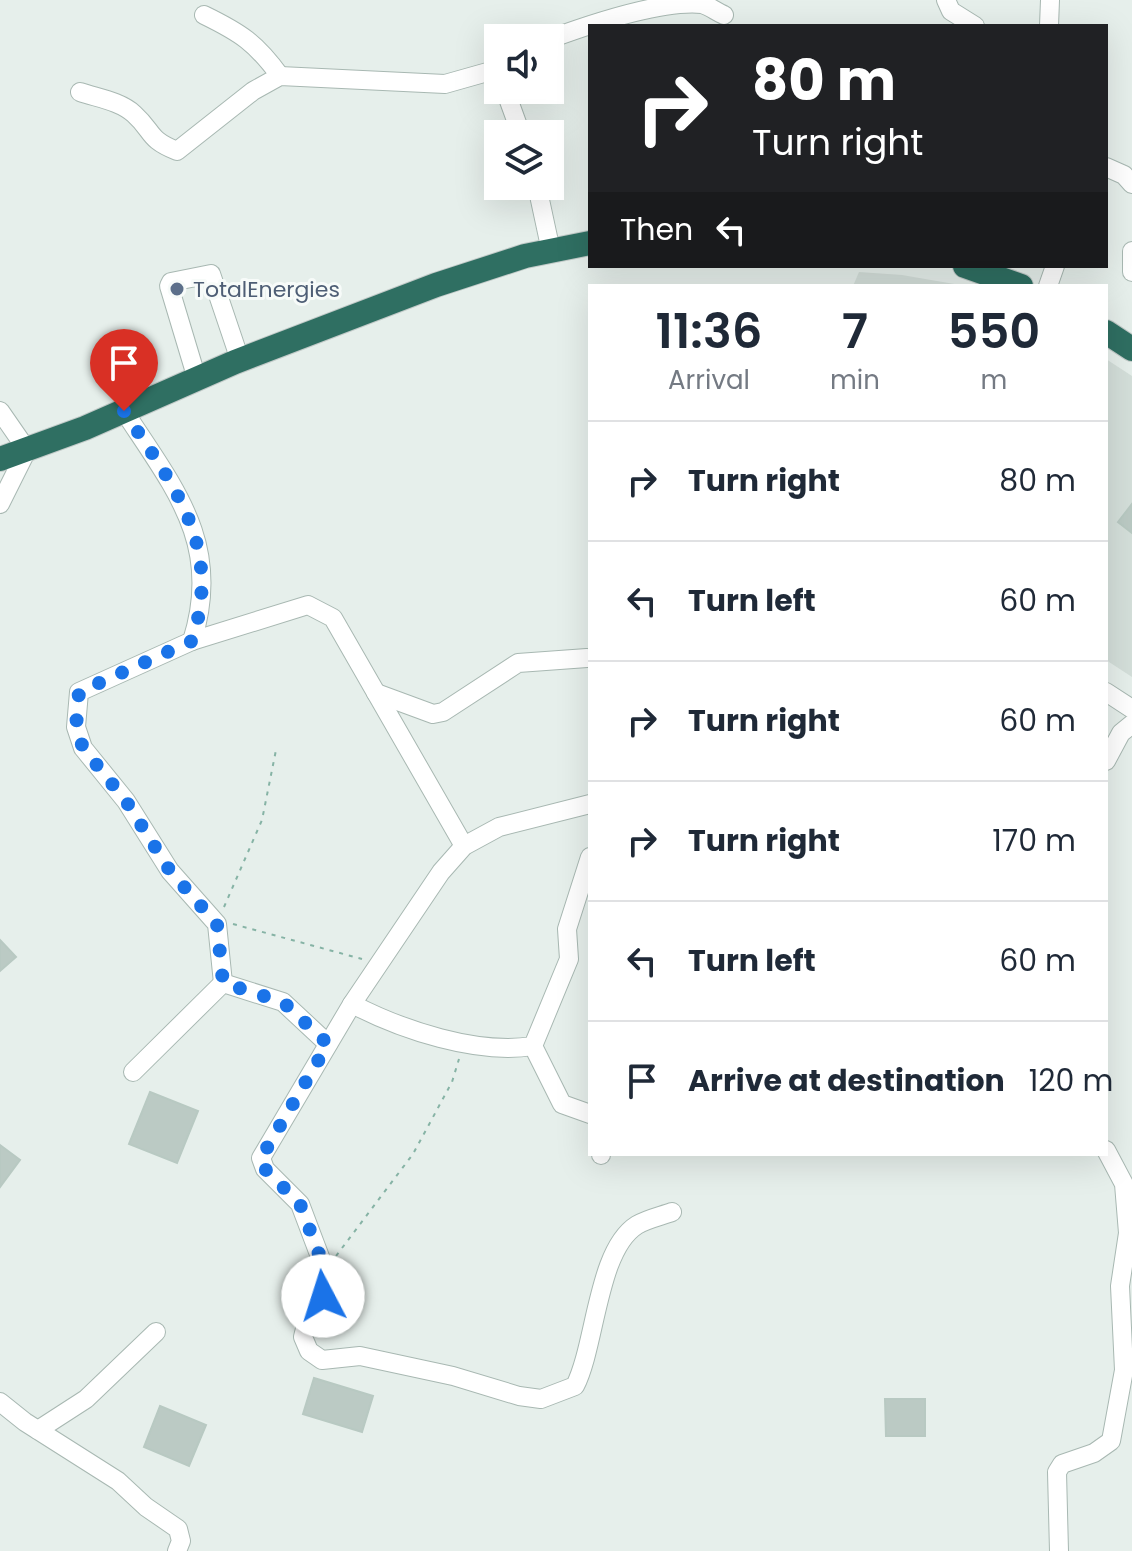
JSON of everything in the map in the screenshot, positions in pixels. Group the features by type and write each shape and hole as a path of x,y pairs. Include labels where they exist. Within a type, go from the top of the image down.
{"highway":[{"path":"0,459 124,411 240,360 436,285 551,251 588,243"},
{"path":"971,268 1015,284"},
{"path":"1108,333 1132,349"}],"street":[{"path":"946,0 951,11 972,24"},
{"path":"1049,24 1050,0"},
{"path":"590,24 661,6 703,4 725,14"},
{"path":"204,15 242,33 257,45 280,76"},
{"path":"564,34 588,25"},
{"path":"80,92 134,114 155,143 177,151 253,91 280,76 296,74 445,84 484,74"},
{"path":"1108,168 1124,175 1132,184"},
{"path":"540,200 551,251"},
{"path":"1132,251 1132,272"},
{"path":"197,379 169,286 171,282 211,274 240,360"},
{"path":"0,411 27,450 0,504"},
{"path":"124,411 181,499 200,548 202,611 192,641"},
{"path":"133,1072 223,983 219,924 149,842 126,801 83,748 76,727 79,692 192,641 308,605 333,618 464,846"},
{"path":"376,693 433,714 443,712 518,663 587,658"},
{"path":"1108,693 1132,709"},
{"path":"1108,757 1121,733 1132,724"},
{"path":"588,805 499,827 464,846 441,872 352,1004 261,1158 265,1169 300,1204 328,1278 323,1296 308,1317 303,1337 309,1351 322,1360 360,1356 541,1399 575,1386 584,1370 604,1277 635,1226 672,1212"},
{"path":"588,863 567,929 569,959 533,1046 562,1104 588,1113"},
{"path":"223,983 283,1002 328,1044"},
{"path":"352,1004 413,1031 464,1042 520,1048 533,1046"},
{"path":"1059,1551 1057,1472 1062,1464 1094,1453 1111,1441 1124,1370 1120,1286 1128,1233 1124,1184 1108,1154"},
{"path":"38,1430 86,1399 156,1332"},
{"path":"0,1402 38,1430 88,1460 178,1529 181,1541 177,1551"}],"path":[{"path":"276,750 262,820 224,905 219,924 238,924 317,944 378,965"},
{"path":"323,1267 345,1248 413,1154 452,1082 464,1042"}],"shaded area":[{"path":"859,272 954,284 854,284"},
{"path":"1108,360 1132,376 1132,677 1108,661"}],"building":[{"path":"1132,504 1132,533 1118,522"},
{"path":"0,940 16,957 0,971"},
{"path":"150,1092 198,1111 177,1163 129,1144"},
{"path":"0,1145 20,1160 0,1187"},
{"path":"314,1378 373,1396 362,1432 303,1414"},
{"path":"885,1399 925,1399 925,1436 886,1436"},
{"path":"160,1406 206,1425 189,1466 144,1447"}],"place":[{"name":"TotalEnergies","path":"177,289"}],"route":[{"path":"124,411 181,499 191,523 200,548 202,611 192,641 79,692 75,710 76,727 83,748 126,801 149,842 217,924 223,983 283,1002 328,1044 261,1158 265,1169 300,1204 328,1278 323,1296"}]}
